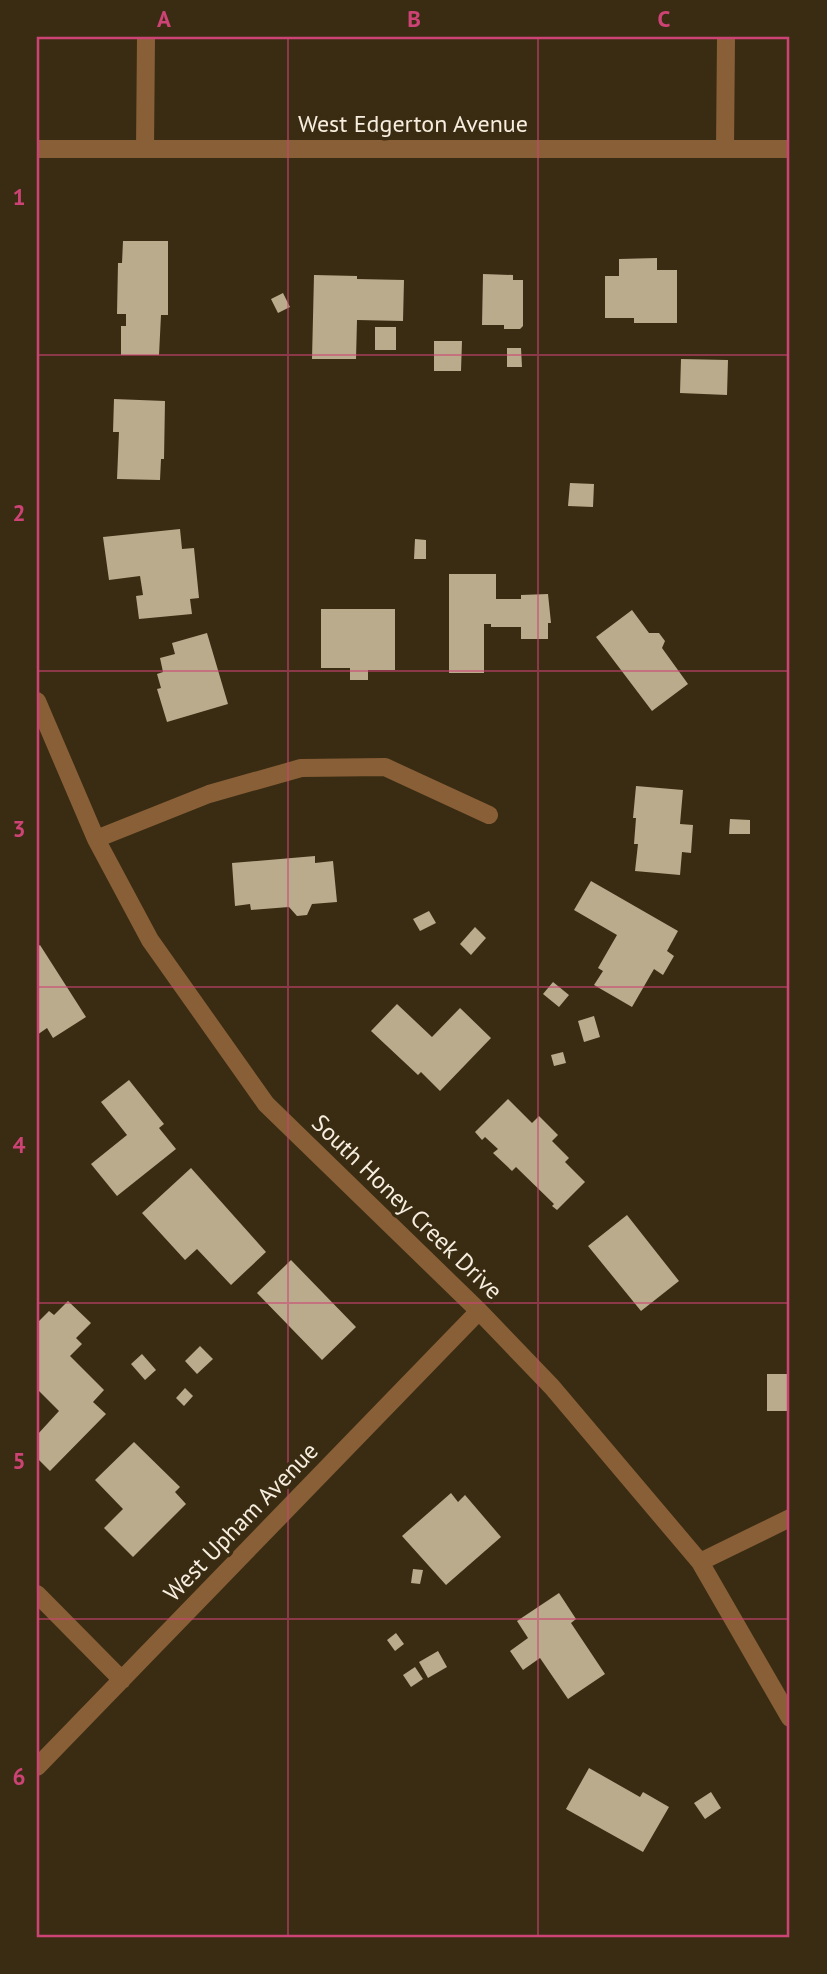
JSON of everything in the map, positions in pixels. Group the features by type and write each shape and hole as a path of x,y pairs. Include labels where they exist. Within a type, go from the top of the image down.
{"street":[{"path":"145,149 146,37"},
{"path":"725,149 726,37"},
{"name":"West Edgerton Avenue","path":"37,149 790,149"},
{"name":"South Honey Creek Drive","path":"37,701 96,839 150,940 266,1104 479,1311 552,1387 700,1562 790,1718"},
{"path":"96,839 209,794 301,768 385,767 489,815"},
{"name":"West Upham Avenue","path":"37,1767 479,1311"},
{"path":"700,1562 790,1518"},
{"path":"37,1594 121,1680"}],"building":[{"path":"123,241 168,241 168,315 161,315 159,355 121,355 121,326 126,326 126,314 117,314 118,263 122,263"},
{"path":"657,258 657,270 677,270 677,323 634,323 634,318 605,318 605,276 619,276 619,259"},
{"path":"483,274 513,275 513,280 523,280 523,326 520,329 504,329 504,325 482,325"},
{"path":"314,275 404,280 403,321 357,320 356,359 312,359"},
{"path":"283,293 290,307 278,313 271,299"},
{"path":"375,327 396,327 396,350 375,350"},
{"path":"434,341 462,341 461,371 434,371"},
{"path":"507,348 521,348 522,367 507,367"},
{"path":"681,359 728,360 727,395 680,393"},
{"path":"114,399 165,401 164,459 161,459 160,480 117,479 119,432 113,432"},
{"path":"570,483 594,484 593,507 568,506"},
{"path":"180,529 182,549 194,548 199,598 190,599 192,614 139,619 136,596 143,595 140,576 109,580 103,537"},
{"path":"415,539 426,540 426,559 414,559"},
{"path":"449,574 496,574 496,599 521,599 521,595 548,594 551,623 548,623 548,639 521,639 521,627 491,627 491,624 484,624 484,673 449,673"},
{"path":"321,609 395,609 395,670 368,670 368,680 350,680 350,668 321,668"},
{"path":"632,610 649,633 659,633 665,641 662,648 688,684 652,711 596,637"},
{"path":"207,633 228,704 167,722 157,689 161,688 157,674 163,672 160,658 175,654 172,643"},
{"path":"636,786 683,790 680,824 693,825 691,853 682,852 680,875 635,871 638,844 634,844 636,818 633,818"},
{"path":"730,819 750,820 750,834 729,834"},
{"path":"315,856 315,863 333,861 337,902 312,904 307,915 297,916 289,907 251,910 250,904 235,906 232,863"},
{"path":"591,881 678,931 667,951 674,956 663,975 654,969 632,1007 594,985 603,971 598,968 617,935 574,910"},
{"path":"429,911 436,923 420,931 413,919"},
{"path":"475,927 486,938 471,955 460,944"},
{"path":"40,945 86,1017 53,1038 47,1028 37,1035 37,947"},
{"path":"553,982 569,995 559,1007 543,994"},
{"path":"397,1004 432,1037 460,1008 491,1038 440,1091 421,1072 418,1075 371,1031"},
{"path":"594,1016 600,1037 584,1042 578,1021"},
{"path":"563,1052 566,1063 554,1066 551,1055"},
{"path":"129,1080 164,1124 159,1128 176,1149 117,1196 91,1164 127,1135 101,1102"},
{"path":"508,1099 532,1123 539,1116 558,1135 552,1141 569,1158 565,1162 585,1182 557,1210 516,1167 512,1171 493,1153 498,1149 485,1137 482,1140 475,1132"},
{"path":"191,1168 266,1252 231,1285 197,1249 185,1260 142,1213"},
{"path":"627,1215 679,1281 641,1311 588,1246"},
{"path":"291,1260 356,1327 322,1360 257,1293"},
{"path":"68,1301 91,1323 76,1338 82,1344 70,1356 104,1390 93,1402 106,1414 50,1471 37,1458 37,1435 59,1411 37,1389 37,1323 49,1311 54,1315"},
{"path":"200,1346 213,1359 197,1374 185,1361"},
{"path":"142,1354 156,1370 145,1380 131,1364"},
{"path":"767,1374 790,1374 790,1411 767,1411"},
{"path":"185,1388 193,1396 184,1406 176,1398"},
{"path":"134,1442 180,1487 175,1492 186,1504 133,1557 104,1528 123,1509 95,1480"},
{"path":"451,1493 458,1502 465,1495 501,1537 446,1585 402,1536"},
{"path":"413,1569 423,1570 420,1584 411,1583"},
{"path":"559,1593 576,1619 571,1623 605,1674 568,1699 540,1658 523,1670 510,1651 528,1638 517,1621"},
{"path":"396,1633 404,1644 395,1651 387,1640"},
{"path":"438,1651 447,1667 428,1678 419,1662"},
{"path":"415,1667 423,1679 411,1687 403,1675"},
{"path":"589,1768 640,1797 643,1792 669,1807 643,1852 566,1809"},
{"path":"711,1792 721,1808 705,1819 694,1803"}]}
